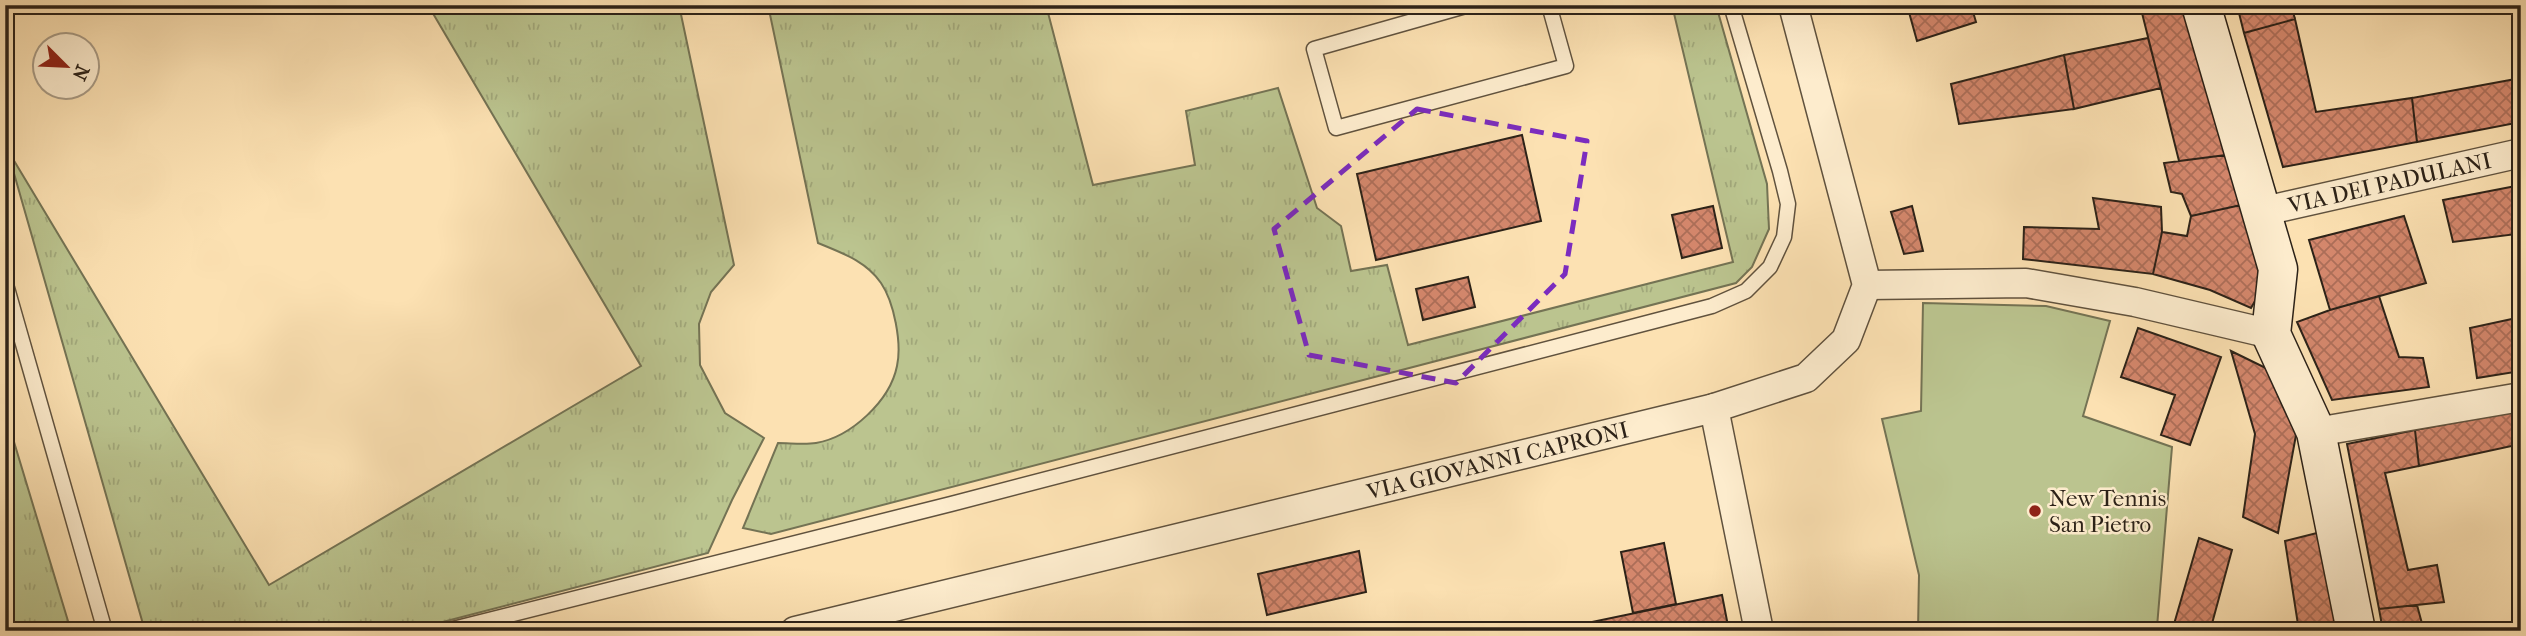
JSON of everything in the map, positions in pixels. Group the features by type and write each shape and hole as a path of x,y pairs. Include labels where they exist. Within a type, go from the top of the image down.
{"street":[{"path":"1793,5 1867,285 2025,283 2135,302 2271,334"},
{"path":"2201,5 2278,270 2271,334 2316,432 2356,631"},
{"name":"VIA DEI PADULANI","path":"2260,212 2521,153"},
{"name":"VIA GIOVANNI CAPRONI","path":"795,631 1714,408 1806,378 1846,340 1867,285"},
{"path":"2316,432 2521,397"},
{"path":"1714,408 1759,631"}],"lane":[{"path":"1469,5 1314,49 1336,128 1566,66 1549,5"},
{"path":"445,631 978,498 1712,306 1746,291 1770,267 1784,237 1788,204 1731,5"},
{"path":"5,281 106,631"}],"highlighted area":[{"path":"1417,109 1587,141 1565,274 1456,383 1309,355 1274,229"}],"green space":[{"path":"428,5 679,5 734,265 711,292 699,324 700,365 725,413 764,438 708,553 408,631 145,631 7,149 269,585 641,366"},
{"path":"768,5 1046,5 1093,185 1195,165 1186,111 1278,88 1317,208 1341,226 1351,271 1387,265 1408,345 1733,262 1672,5 1716,5 1767,184 1769,229 1752,267 1736,283 771,534 743,528 778,443 816,443 855,425 878,404 886,392 893,379 898,357 898,335 893,312 881,283 861,263 818,243"},
{"name":"New Tennis San Pietro","path":"1923,303 2046,306 2110,321 2083,416 2172,447 2157,627 2147,631 1918,631 1919,575 1882,419 1921,411"},
{"path":"5,412 71,631 5,631"}],"building":[{"path":"1907,5 1971,5 1976,22 1917,41"},
{"path":"2169,5 2183,5 2226,155 2179,161 2142,13"},
{"path":"2237,5 2291,5 2295,19 2244,33"},
{"path":"2295,19 2316,112 2412,98 2417,142 2283,167 2244,33"},
{"path":"2148,38 2161,88 2074,109 2064,55"},
{"path":"2064,55 2074,109 1959,124 1951,84"},
{"path":"2521,78 2521,122 2417,142 2412,98"},
{"path":"1522,135 1541,221 1376,260 1357,174"},
{"path":"2226,155 2241,205 2191,216 2182,194 2171,192 2164,163"},
{"path":"2521,185 2521,257 2516,234 2453,242 2443,200"},
{"path":"2093,198 2161,207 2162,232 2153,274 2023,259 2024,227 2099,229"},
{"path":"2241,205 2263,287 2251,308 2210,290 2153,274 2162,232 2187,236 2191,216"},
{"path":"1713,206 1722,248 1682,258 1672,215"},
{"path":"1912,206 1923,251 1904,254 1891,212"},
{"path":"2404,216 2426,283 2330,310 2309,240"},
{"path":"1468,277 1475,307 1423,320 1416,289"},
{"path":"2379,296 2399,357 2423,358 2429,387 2332,400 2297,322"},
{"path":"2521,317 2521,371 2477,378 2470,328"},
{"path":"2138,328 2221,357 2190,445 2161,435 2175,395 2121,377"},
{"path":"2231,351 2276,373 2296,435 2278,533 2243,517 2255,434"},
{"path":"2521,410 2521,444 2419,466 2415,430"},
{"path":"2415,430 2419,466 2385,473 2408,570 2437,565 2444,602 2379,609 2347,444"},
{"path":"2321,532 2340,631 2299,631 2285,541"},
{"path":"2199,538 2232,550 2210,631 2172,631"},
{"path":"1664,543 1676,604 1633,613 1621,552"},
{"path":"1359,551 1366,592 1267,615 1258,574"},
{"path":"1722,595 1729,631 1588,631 1587,623"},
{"path":"2417,605 2424,631 2383,631 2379,609"}],"place":[{"name":"New Tennis San Pietro","path":"2035,511"}]}
